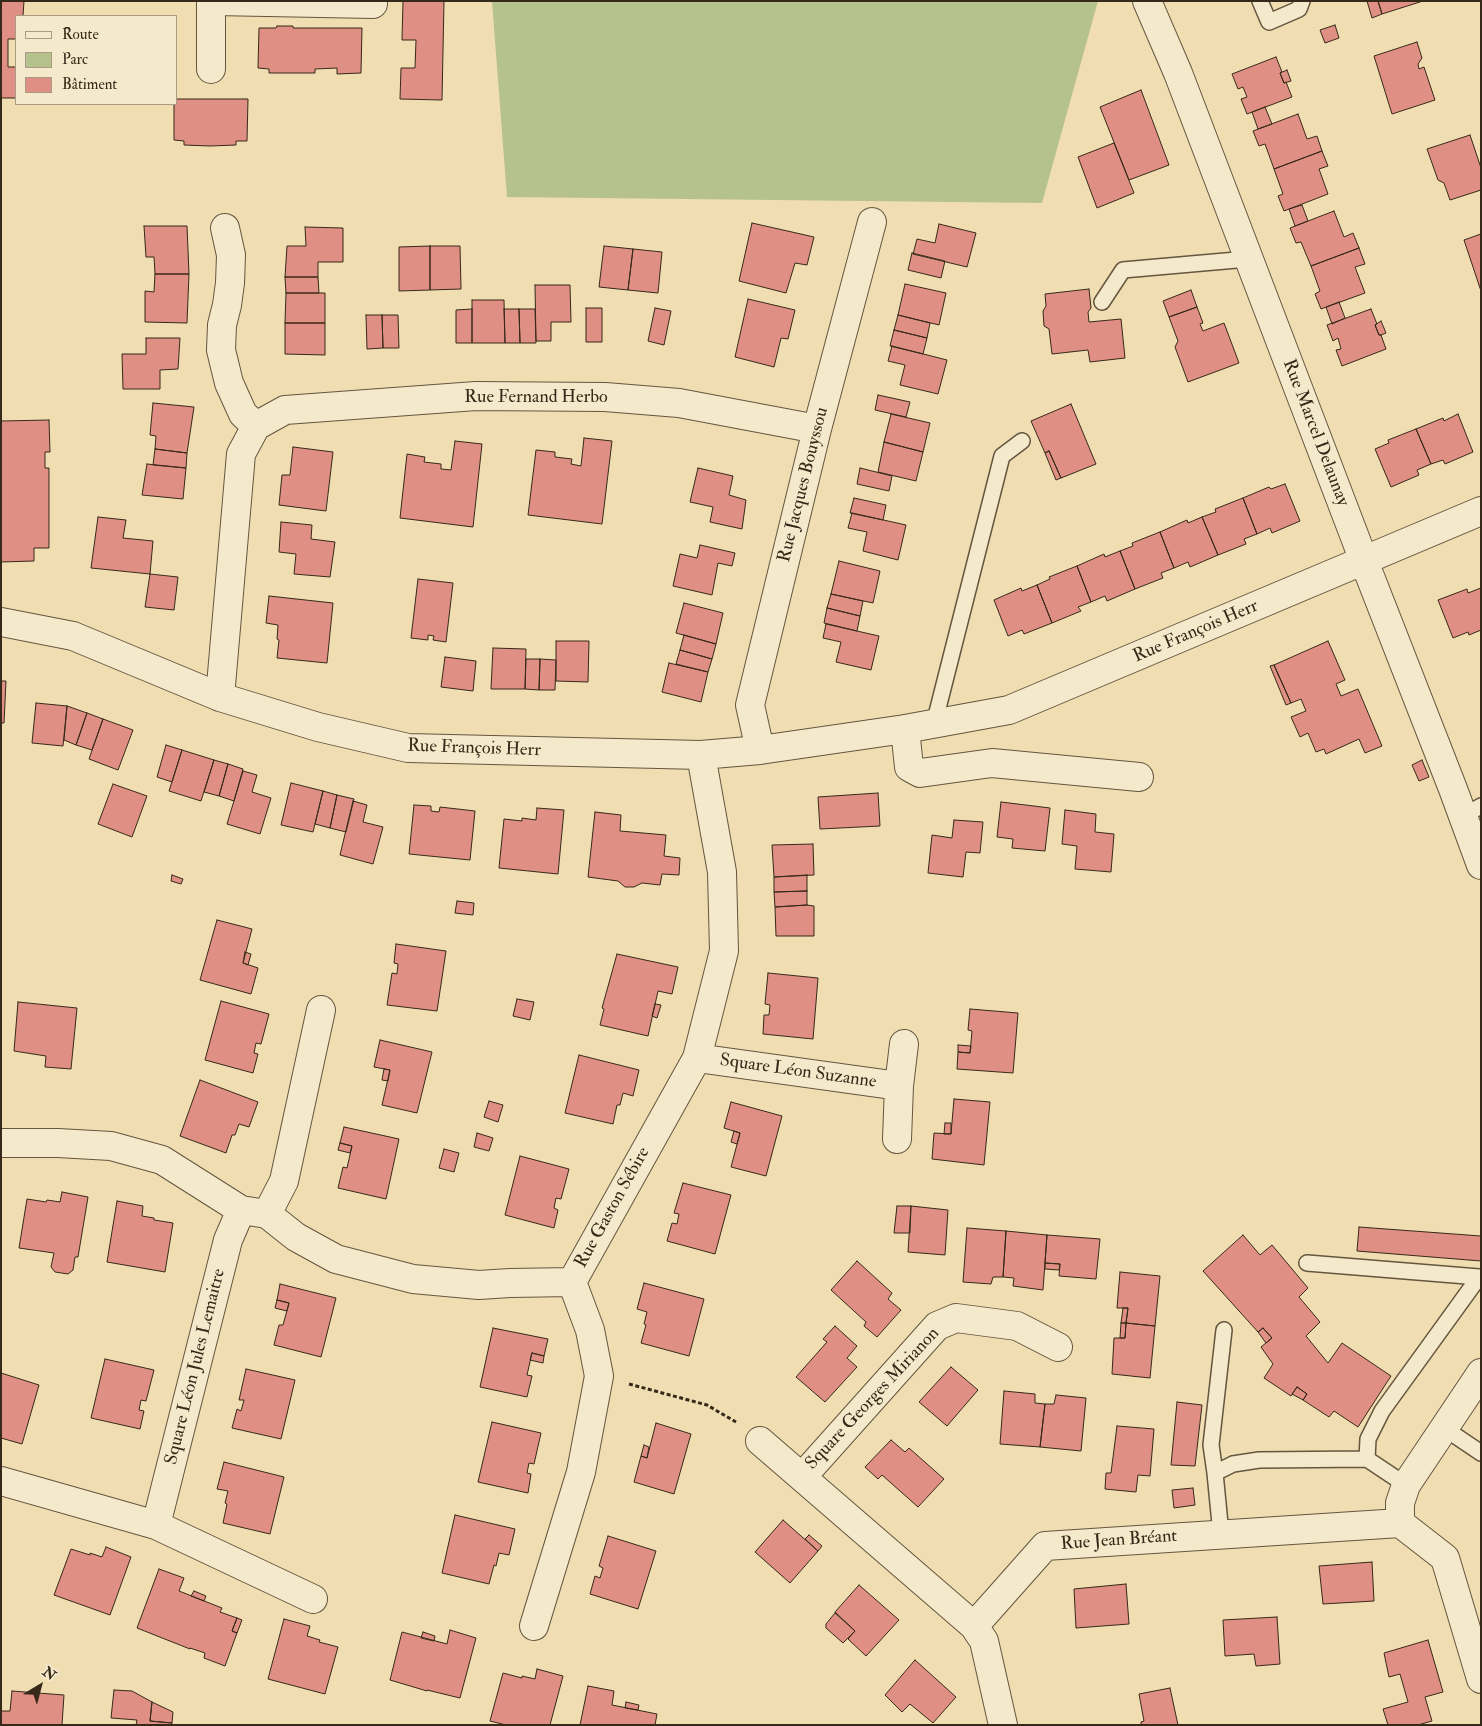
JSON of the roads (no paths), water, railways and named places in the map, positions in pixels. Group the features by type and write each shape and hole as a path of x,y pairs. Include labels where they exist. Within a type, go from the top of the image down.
{"street":[{"path":"211,69 212,1 373,4 373,1"},
{"name":"Rue Marcel Delaunay","path":"1147,1 1178,73 1364,561 1475,812 1481,865"},
{"name":"Rue Jacques Bouyssou","path":"760,750 750,705 818,429 872,222"},
{"path":"220,697 241,454 256,426 243,414 229,383 221,350 222,325 228,305 231,265 226,228"},
{"name":"Rue Fernand Herbo","path":"256,426 285,410 486,396 605,397 679,403 818,429"},
{"name":"Rue François Herr","path":"1,622 73,636 220,697 318,727 408,748 701,755 760,750 904,729 1009,710 1481,511"},
{"path":"904,729 910,767 920,773 992,763 1139,777"},
{"name":"Rue Gaston Sébire","path":"1,1143 58,1143 111,1146 162,1160 241,1210 267,1214 296,1237 336,1259 413,1279 479,1285 510,1282 572,1282 697,1058 724,951 722,872 701,755"},
{"path":"267,1214 284,1181 321,1010"},
{"name":"Square Léon Suzanne","path":"897,1140 899,1086 904,1044"},
{"name":"Square Léon Suzanne","path":"697,1058 899,1086"},
{"name":"Square Léon Jules Lemaitre","path":"156,1525 228,1240 241,1210"},
{"path":"534,1626 580,1472 599,1376 590,1330 572,1282"},
{"name":"Square Georges Mirianon","path":"802,1477 937,1326 956,1318 1017,1326 1058,1347"},
{"path":"1481,1374 1406,1486 1400,1503 1400,1523 1445,1558 1481,1679"},
{"path":"760,1441 974,1626 984,1641 1003,1725"},
{"path":"1,1481 156,1525 313,1599"},
{"name":"Rue Jean Bréant","path":"974,1626 1044,1546 1400,1523"}],"lane":[{"path":"1260,1 1269,22 1299,9 1302,1"},
{"path":"1102,302 1123,270 1248,258"},
{"path":"934,724 1002,456 1022,441"},
{"path":"1308,1263 1479,1277 1382,1411 1368,1439 1368,1459"},
{"path":"1221,1534 1211,1445 1224,1330"},
{"path":"1444,1428 1481,1453"},
{"path":"1215,1474 1233,1464 1259,1460 1368,1459 1406,1486"}]}
